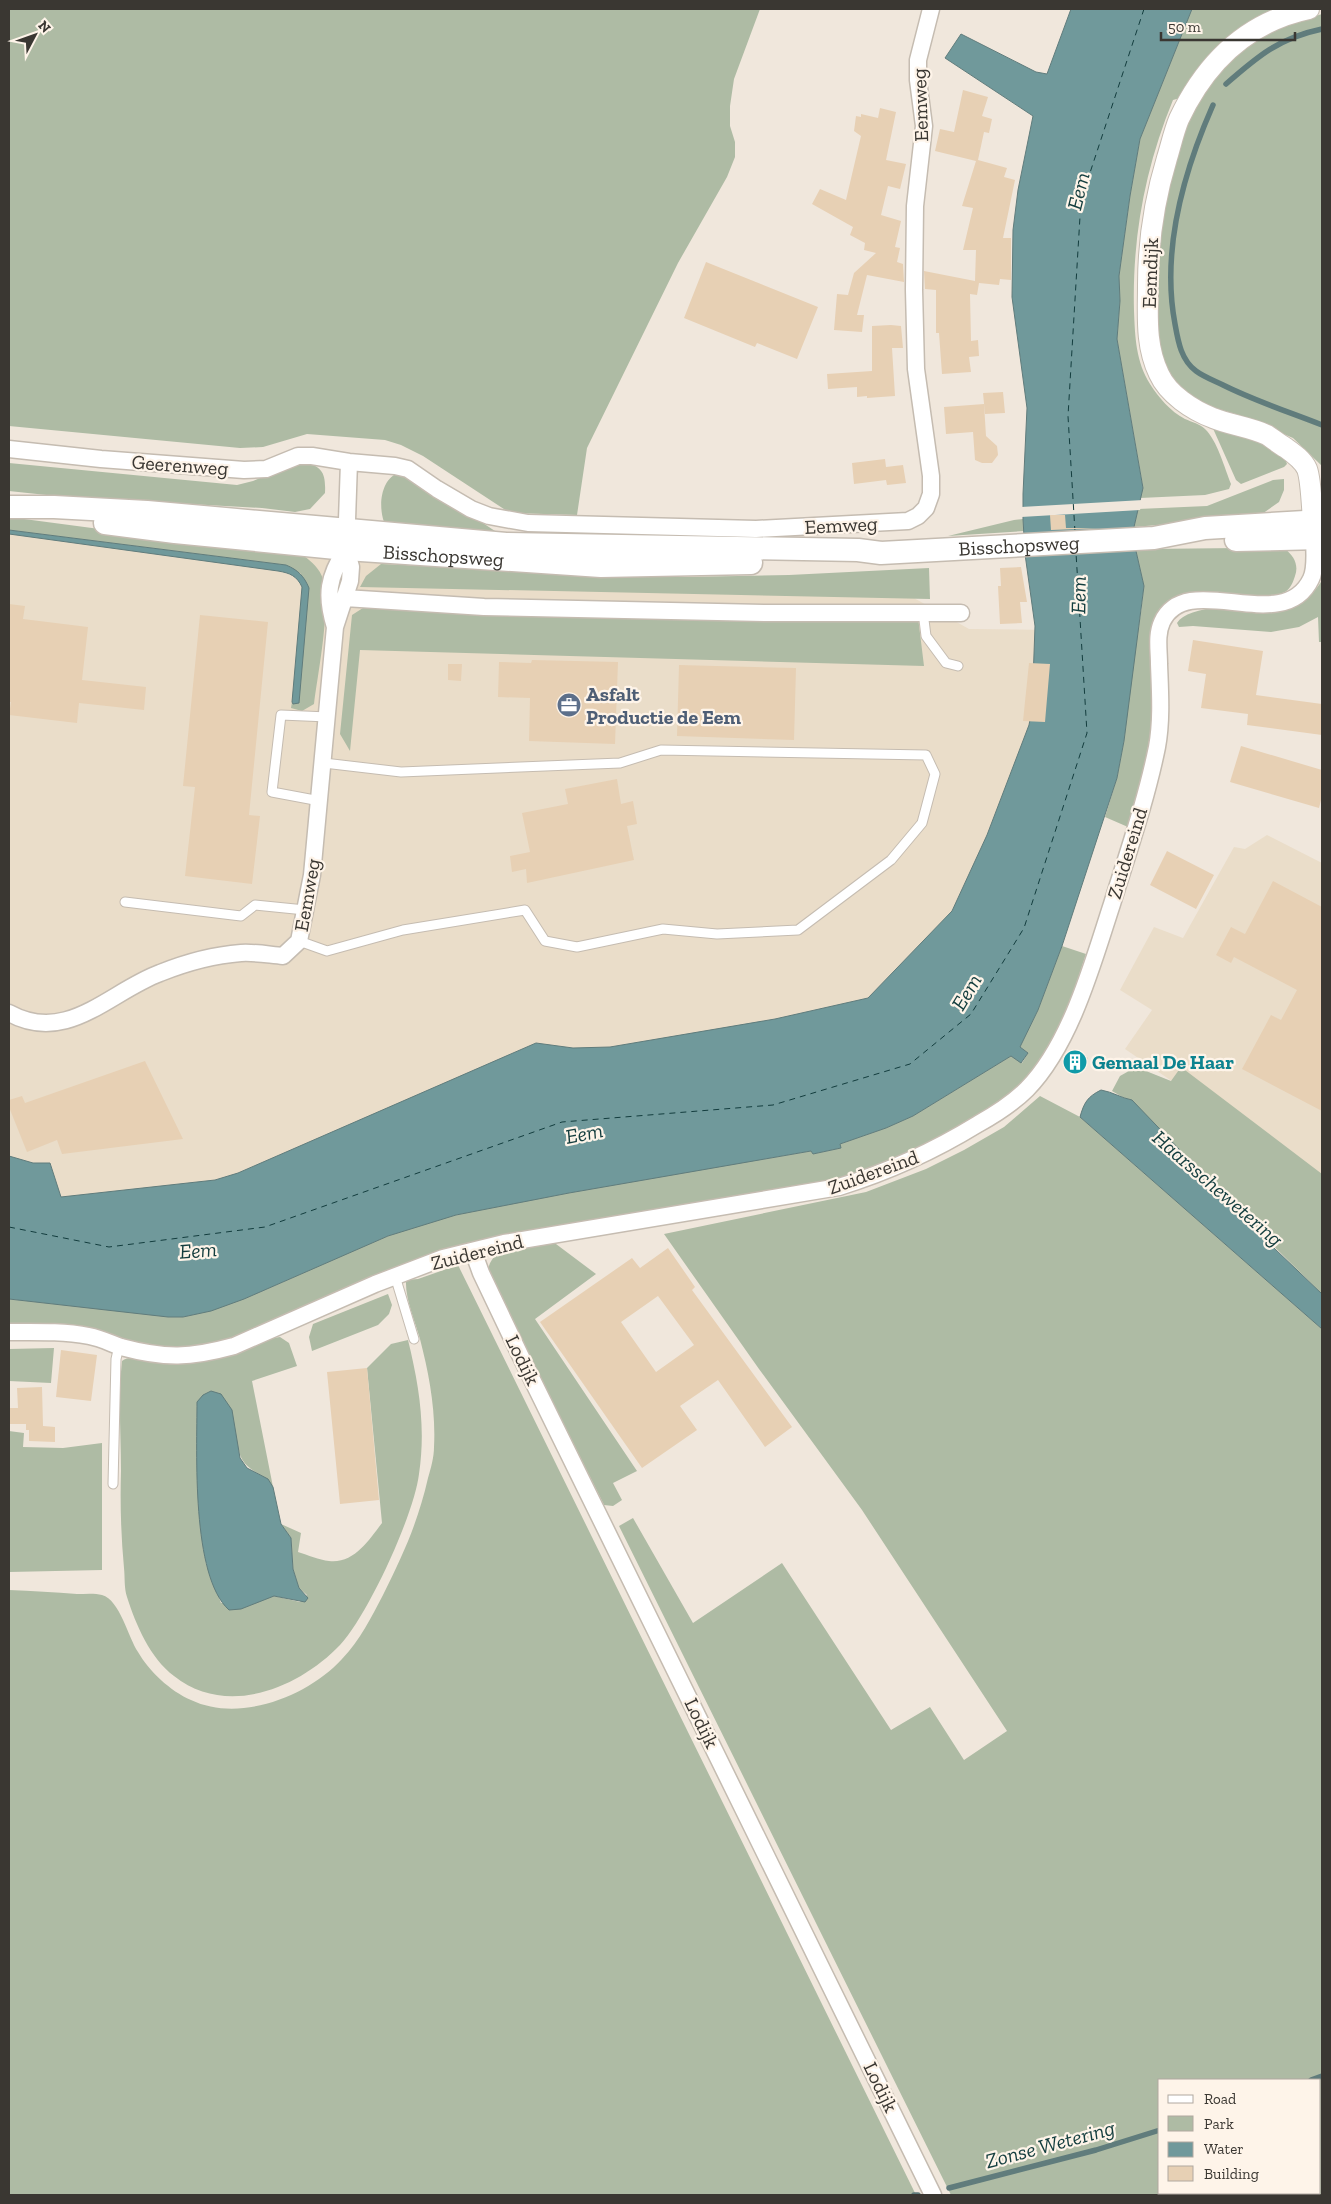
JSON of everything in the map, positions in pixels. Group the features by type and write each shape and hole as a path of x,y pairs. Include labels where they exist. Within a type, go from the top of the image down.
{"main road":[{"name":"Bisschopsweg","path":"9,507 52,518 174,532 346,540 601,566 858,560 881,553 1157,537 1205,528 1318,530"}],"street":[{"name":"Eemweg","path":"9,1013 18,1018 48,1024 82,1016 158,973 201,959 242,953 284,956 299,941 312,876 324,763 335,627 350,580 351,567 346,540 349,462 395,466 408,470 437,489 489,516 528,523 756,529 892,523 908,521 918,516 926,508 931,494 931,476 916,369 914,290 915,206 924,126 918,80 918,60 931,9"},
{"name":"Eemdijk","path":"1309,9 1278,17 1254,29 1228,50 1205,74 1178,120 1157,193 1148,247 1148,336 1159,375 1170,390 1181,400 1212,418 1267,436 1296,455 1307,469 1318,530"},
{"name":"Geerenweg","path":"9,449 101,459 244,470 266,469 298,456 312,456 349,462"},
{"name":"Zuidereind","path":"9,1332 91,1336 119,1346 167,1356 214,1351 234,1346 395,1276 438,1260 514,1241 839,1188 910,1160 952,1140 1018,1098 1045,1067 1074,1011 1091,966 1141,814 1157,746 1160,724 1158,640 1162,623 1177,606 1185,602 1201,600 1264,604 1279,603 1301,594 1312,577 1318,530"},
{"name":"Eemweg","path":"335,627 329,608 332,573 346,540"},
{"path":"345,598 484,607 765,613 961,613"},
{"name":"Lodijk","path":"473,1251 481,1273 520,1355 933,2195"}],"lane":[{"path":"923,612 926,636 946,662 958,666"},
{"path":"320,801 272,792 281,715 328,717"},
{"path":"299,941 327,951 403,930 525,910 546,941 577,947 663,929 718,934 798,930 892,860 922,823 936,774 926,755 661,750 620,763 401,772 324,763"},
{"path":"124,902 241,916 255,906 306,910"},
{"path":"395,1276 414,1340"},
{"path":"113,1484 116,1359 119,1346"}],"shaded area":[{"path":"9,526 532,573 882,580 969,629 1048,630 1039,756 969,918 864,1011 192,1201 9,1204"},
{"path":"1267,835 1322,863 1322,1193 1252,1136 1125,1049 1152,1010 1120,990 1154,927 1183,938 1234,847 1245,849"}],"green space":[{"path":"9,9 760,9 734,79 730,106 730,126 735,142 735,157 727,177 678,263 587,448 577,515 510,513 423,456 401,445 385,440 307,434 263,447 240,448 9,426"},
{"path":"1192,9 1283,9 1180,98 1173,100 1148,177 1142,204 1135,257 1134,311 1136,340 1145,376 1165,404 1180,416 1203,427 1209,434 1217,447 1231,484 1229,489 1205,495 1140,498 1143,487 1117,339 1120,301 1119,276 1140,139"},
{"path":"1322,14 1322,466 1293,438 1239,415 1192,399 1173,382 1157,348 1155,261 1168,174 1193,108 1222,67 1263,33"},
{"path":"1211,424 1266,445 1283,457 1287,464 1284,467 1241,484 1236,480"},
{"path":"303,461 322,471 325,480 325,493 310,509 295,512 262,508 65,497 9,491 9,463 237,485 253,481"},
{"path":"400,472 424,484 498,533 384,522 381,500 385,486 394,475"},
{"path":"1284,479 1284,490 1279,502 1262,514 1229,519 1134,527 1138,509 1207,506 1273,480"},
{"path":"9,517 304,556 320,572 325,591 325,623 314,704 302,711 291,708 292,702 293,704 305,580 300,573 286,565 9,530"},
{"path":"1023,519 1024,531 948,536 1014,520"},
{"path":"1146,549 1285,549 1296,564 1292,585 1285,592 1265,597 1188,594 1178,596 1168,603 1153,627 1152,723 1144,770 1128,827 1105,817 1117,778 1124,741 1130,680 1141,612 1144,586 1136,551"},
{"path":"381,564 685,577 789,575 929,568 930,599 360,587 366,576"},
{"path":"1322,580 1322,642 1319,642 1318,617 1299,627 1271,632 1193,626 1179,627 1177,623 1184,616 1208,608 1240,605 1297,604 1312,594"},
{"path":"366,606 918,617 924,666 360,650 350,751 340,734 352,615"},
{"path":"1062,946 1086,954 1071,999 1053,1039 1023,1084 1003,1101 934,1142 851,1177 511,1236 242,1335 204,1346 166,1349 9,1325 9,1299 183,1317 245,1298 395,1233 440,1219 605,1186 811,1151 813,1154 841,1148 840,1144 886,1128 913,1116 1011,1056 1022,1063 1028,1053 1020,1047 1038,1010"},
{"path":"1136,1067 1171,1081 1181,1067 1322,1174 1322,1294 1124,1098 1112,1091 1120,1076"},
{"path":"1040,1096 1080,1117 1322,1329 1322,2195 951,2195 619,1526 633,1518 693,1623 782,1563 891,1730 930,1707 964,1760 1007,1731 862,1510 759,1369 664,1234 866,1192 926,1169 1004,1127"},
{"path":"550,1242 556,1244 596,1274 535,1319 637,1471 613,1483 622,1500 613,1506 604,1505 488,1273 490,1264 495,1256 502,1252 511,1248"},
{"path":"458,1265 916,2195 9,2195 9,1590 96,1594 108,1598 119,1611 138,1652 154,1673 183,1696 210,1706 230,1709 251,1707 271,1702 291,1695 327,1673 354,1644 383,1595 415,1524 432,1462 434,1419 431,1392 420,1339 409,1302 406,1280 418,1279"},
{"path":"388,1294 392,1305 389,1314 378,1325 312,1351 309,1337 313,1324"},
{"path":"280,1337 289,1343 297,1366 252,1381 273,1487 245,1463 239,1451 197,1402 199,1510 206,1564 221,1603 274,1596 300,1602 307,1595 299,1588 293,1569 291,1538 281,1524 301,1533 298,1552 321,1560 338,1561 346,1559 360,1550 382,1523 367,1368 391,1344 408,1340 420,1406 422,1440 419,1474 408,1514 388,1564 363,1611 340,1645 304,1674 283,1685 262,1692 239,1696 217,1695 195,1688 165,1669 145,1640 127,1597 121,1532 120,1402 122,1361 137,1358 162,1364 195,1363 222,1357"},
{"path":"54,1348 51,1383 9,1381 9,1349"},
{"path":"9,1431 24,1433 23,1447 63,1448 102,1443 102,1570 9,1572"}],"water":[{"name":"Eem","path":"1071,9 1192,9 1140,139 1119,276 1120,301 1117,339 1143,488 1134,527 1136,551 1144,586 1124,741 1117,778 1062,946 1038,1010 1020,1047 1028,1053 1021,1063 1011,1056 913,1116 886,1128 840,1144 841,1148 813,1154 811,1151 569,1193 456,1215 388,1236 244,1299 211,1311 183,1317 168,1317 9,1299 9,1156 33,1163 50,1163 61,1197 215,1180 238,1173 536,1043 573,1048 610,1047 775,1019 868,998 952,911 987,835 1029,725 1032,709 1035,626 1025,554 1023,519 1027,408 1012,297 1013,230 1018,190 1033,116 945,58 961,34 1036,72 1047,74"},
{"path":"9,530 286,565 294,569 303,577 309,588 299,703 293,704 292,702 302,587 293,576 278,571 9,534"},
{"path":"1101,1090 1132,1100 1274,1248 1322,1294 1322,1329 1080,1117 1087,1101 1092,1095"},
{"path":"211,1391 221,1394 232,1410 240,1458 247,1468 268,1479 273,1487 281,1524 291,1538 293,1569 299,1588 308,1598 305,1602 274,1596 241,1609 229,1610 217,1593 208,1570 202,1542 197,1480 197,1402 203,1395"}],"pier":[{"path":"1143,500 1140,510 1021,517 1021,507"}],"building":[{"path":"963,90 988,97 982,116 992,119 989,133 984,132 978,160 1007,168 1004,177 1015,180 1003,238 1011,238 1011,280 1000,279 999,285 979,283 977,295 970,294 971,341 978,340 979,356 969,357 971,372 942,374 939,333 936,333 936,290 925,289 924,271 975,281 976,250 963,250 973,208 962,206 976,161 935,151 940,129 954,132"},
{"path":"880,108 896,112 886,160 906,164 900,189 888,186 881,215 901,221 895,247 900,248 897,262 903,264 904,282 867,275 857,315 864,315 862,332 834,330 837,294 848,295 854,273 876,253 864,250 865,243 850,235 853,227 812,204 820,189 846,200 861,136 854,131 856,116 861,117 861,114 878,118"},
{"path":"706,262 818,307 797,359 757,343 755,347 684,318"},
{"path":"872,326 901,326 903,348 892,348 895,396 857,397 857,387 828,389 827,374 872,371"},
{"path":"1003,392 1005,413 985,414 983,393"},
{"path":"984,404 986,436 997,446 998,455 992,463 982,463 975,460 973,432 946,434 944,407"},
{"path":"885,459 886,467 903,465 906,483 887,485 886,480 854,484 852,463"},
{"path":"1050,515 1065,515 1066,528 1100,528 1051,530"},
{"path":"1021,567 1027,602 1020,602 1022,623 1000,624 998,586 1001,586 1000,568"},
{"path":"9,604 25,606 23,619 88,627 82,680 146,687 144,710 79,703 77,723 9,715 11,702 9,702"},
{"path":"200,615 268,622 249,815 260,816 252,884 185,876 195,787 183,786"},
{"path":"1193,640 1263,651 1256,695 1322,704 1322,735 1247,725 1248,714 1201,708 1206,674 1188,671"},
{"path":"532,660 618,662 615,744 529,741 530,698 498,697 499,662 531,663"},
{"path":"1029,663 1050,664 1045,722 1023,721"},
{"path":"448,664 462,664 461,681 448,680"},
{"path":"679,665 796,668 794,740 677,736"},
{"path":"1241,746 1322,770 1322,796 1319,808 1230,782"},
{"path":"617,779 621,804 633,801 637,824 627,826 634,860 527,883 526,869 512,872 510,856 530,852 522,813 568,804 565,789"},
{"path":"1167,851 1214,875 1196,909 1150,885"},
{"path":"1273,881 1322,907 1322,1111 1242,1069 1271,1015 1281,1020 1297,990 1234,957 1231,963 1216,955 1231,927 1245,934"},
{"name":"Gemaal De Haar","path":"1074,1049 1088,1058 1077,1075 1063,1066"},
{"path":"145,1061 183,1139 62,1154 57,1140 27,1152 9,1107 9,1100 22,1096 25,1103"},
{"path":"668,1248 695,1287 692,1290 792,1427 765,1447 718,1380 680,1406 697,1430 642,1468 540,1322 632,1258 640,1268","holes":["658,1296 694,1345 656,1372 621,1322"]},
{"path":"61,1350 97,1355 91,1401 56,1397"},
{"path":"367,1368 379,1500 340,1504 327,1372"},
{"path":"42,1387 43,1426 55,1427 55,1442 29,1441 29,1430 26,1430 26,1424 9,1424 9,1408 18,1408 17,1388"}],"waterway":[{"path":"1226,84 1270,49 1293,37 1322,29"},
{"path":"1213,105 1192,158 1184,185 1173,240 1171,296 1181,350 1191,367 1202,375 1247,396 1322,425"},
{"name":"Zonse Wetering","path":"1314,2079 1322,2076"},
{"name":"Zonse Wetering","path":"949,2188 1096,2150 1158,2131"}],"ferry route":[{"path":"1075,532 1068,416 1081,200 1144,9"},
{"path":"9,1227 109,1247 265,1227 562,1122 773,1105 910,1064 971,1014 1024,928 1087,733 1076,553"}],"place":[{"name":"Asfalt Productie de Eem","path":"569,705"},
{"name":"Gemaal De Haar","path":"1075,1062"}],"water label":[{"name":"Haarsschewetering","path":"1218,1188"}]}
